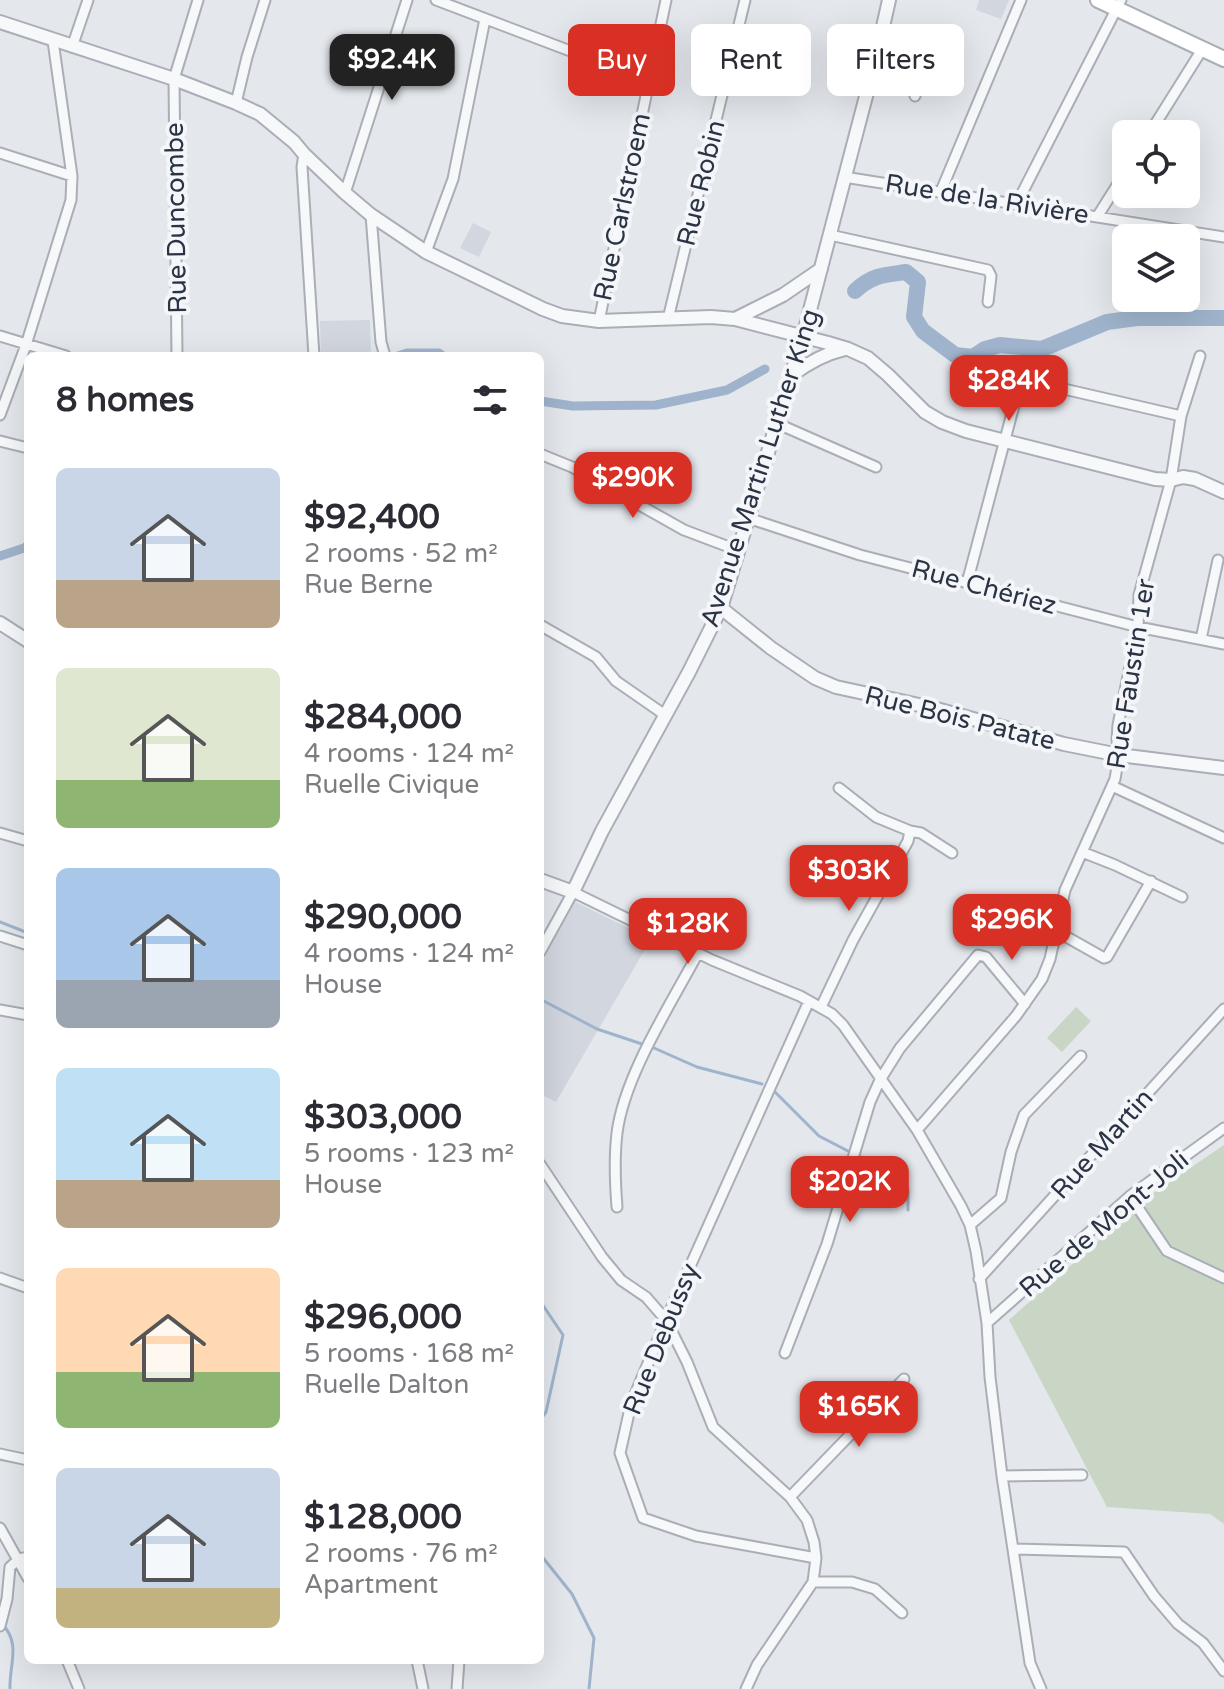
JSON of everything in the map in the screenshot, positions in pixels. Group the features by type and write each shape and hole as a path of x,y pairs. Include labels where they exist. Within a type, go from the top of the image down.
{"main road":[{"path":"1098,0 1119,5 1224,59"}],"street":[{"path":"72,47 88,0"},
{"name":"Rue Duncombe","path":"177,352 174,79 198,0"},
{"path":"236,103 265,0"},
{"path":"345,193 407,0"},
{"path":"436,0 568,50"},
{"name":"Rue Carlstroem","path":"599,321 666,0"},
{"name":"Rue Robin","path":"668,319 745,0"},
{"name":"Avenue Martin Luther King","path":"884,24 889,0"},
{"path":"941,191 1021,0"},
{"path":"1017,203 1119,5"},
{"path":"426,252 453,179 485,19"},
{"path":"0,22 174,79 260,114 371,215 426,252 543,309 562,316 599,321 735,319 804,336 868,358 925,412 966,431 1155,479 1195,479 1224,492"},
{"path":"0,415 26,345 71,200 72,176 53,41"},
{"path":"1158,120 1203,48"},
{"name":"Avenue Martin Luther King","path":"544,945 721,608 804,336 866,96"},
{"path":"0,166 2,153 72,176"},
{"path":"304,154 302,167 314,352"},
{"name":"Rue de la Rivière","path":"844,177 1224,237"},
{"path":"1097,217 1112,193"},
{"path":"371,215 384,352"},
{"path":"830,235 988,270 991,276 988,302"},
{"path":"735,319 783,295 821,269"},
{"path":"0,336 51,352"},
{"path":"792,375 827,354 848,349"},
{"name":"Rue Faustin 1er","path":"917,1130 1025,1004 1042,979 1050,959 1061,900 1115,779 1119,755 1118,725 1138,627 1139,595 1171,480 1181,416 1200,356"},
{"path":"967,583 1020,383 1025,380 1181,416"},
{"path":"776,423 876,467"},
{"path":"0,441 24,447"},
{"path":"544,456 572,467 684,530 737,550"},
{"name":"Rue Chériez","path":"748,518 860,555 1138,627 1224,644"},
{"path":"1201,639 1218,560"},
{"name":"Rue Bois Patate","path":"721,608 771,648 815,678 836,687 933,708 1064,744 1119,755 1224,768"},
{"path":"0,623 24,638"},
{"path":"544,627 596,657 616,681 665,715"},
{"path":"1112,786 1224,838"},
{"path":"839,788 876,817 921,833 952,853"},
{"path":"821,1007 853,940 908,841 910,831"},
{"path":"0,833 24,840"},
{"path":"1082,852 1182,897"},
{"path":"544,881 573,892 832,1014 917,1130 961,1206 970,1225 976,1251 987,1323 1002,1476 1030,1663 1041,1689"},
{"path":"1056,931 1107,957 1151,881"},
{"path":"0,936 24,944"},
{"path":"617,1207 614,1171 617,1131 629,1087 698,953"},
{"path":"785,1353 827,1244 870,1102 900,1048 978,955 986,957 1025,1004"},
{"name":"Rue Debussy","path":"809,1001 666,1320 631,1404 620,1453 643,1518 696,1536 816,1558"},
{"name":"Rue Martin","path":"979,1279 1224,1009"},
{"path":"0,1010 24,1014"},
{"path":"970,1225 1001,1198 1011,1152 1024,1115 1081,1056"},
{"name":"Rue de Mont-Joli","path":"987,1323 1130,1196 1224,1128"},
{"path":"544,1170 602,1257 621,1280 646,1297 666,1320 713,1427 790,1497 807,1520 816,1558 813,1582 757,1665 746,1689"},
{"path":"1130,1196 1167,1251 1224,1278"},
{"path":"0,1278 24,1287"},
{"path":"790,1497 904,1379"},
{"path":"0,1454 24,1459"},
{"path":"1002,1476 1082,1475"},
{"path":"0,1528 24,1558 13,1564 9,1572 7,1599 0,1626"},
{"path":"1013,1549 1124,1552 1154,1596 1178,1624 1203,1643 1224,1671"},
{"path":"813,1582 852,1582 875,1589 902,1613"},
{"path":"69,1664 79,1689"},
{"path":"418,1664 423,1689"},
{"path":"457,1689 459,1664"}],"shaded area":[{"path":"979,0 1009,0 1001,19 976,10"},
{"path":"473,223 491,232 479,257 460,248"},
{"path":"370,320 371,352 321,352 320,321"},
{"path":"575,902 651,939 556,1102 544,1096 544,959"}],"green space":[{"path":"1076,1007 1091,1021 1062,1052 1047,1038"},
{"path":"1224,1145 1224,1524 1210,1514 1107,1507 1009,1320 1149,1196"}],"waterway":[{"path":"855,291 873,279 906,272 918,282 914,317 923,331 955,355 973,357 985,349 1000,345 1042,349 1107,322 1137,318 1224,318"},
{"path":"544,402 573,406 656,405 727,390 765,369"},
{"path":"0,556 24,548"},
{"path":"0,922 24,931"},
{"path":"544,1001 597,1029 654,1048 697,1067 762,1084"},
{"path":"774,1091 819,1136 848,1151"},
{"path":"858,1156 900,1173 908,1190 908,1210"},
{"path":"544,1307 563,1335 544,1415"},
{"path":"544,1559 572,1594 594,1638 589,1689"},
{"path":"3,1625 13,1648 10,1689"}]}
